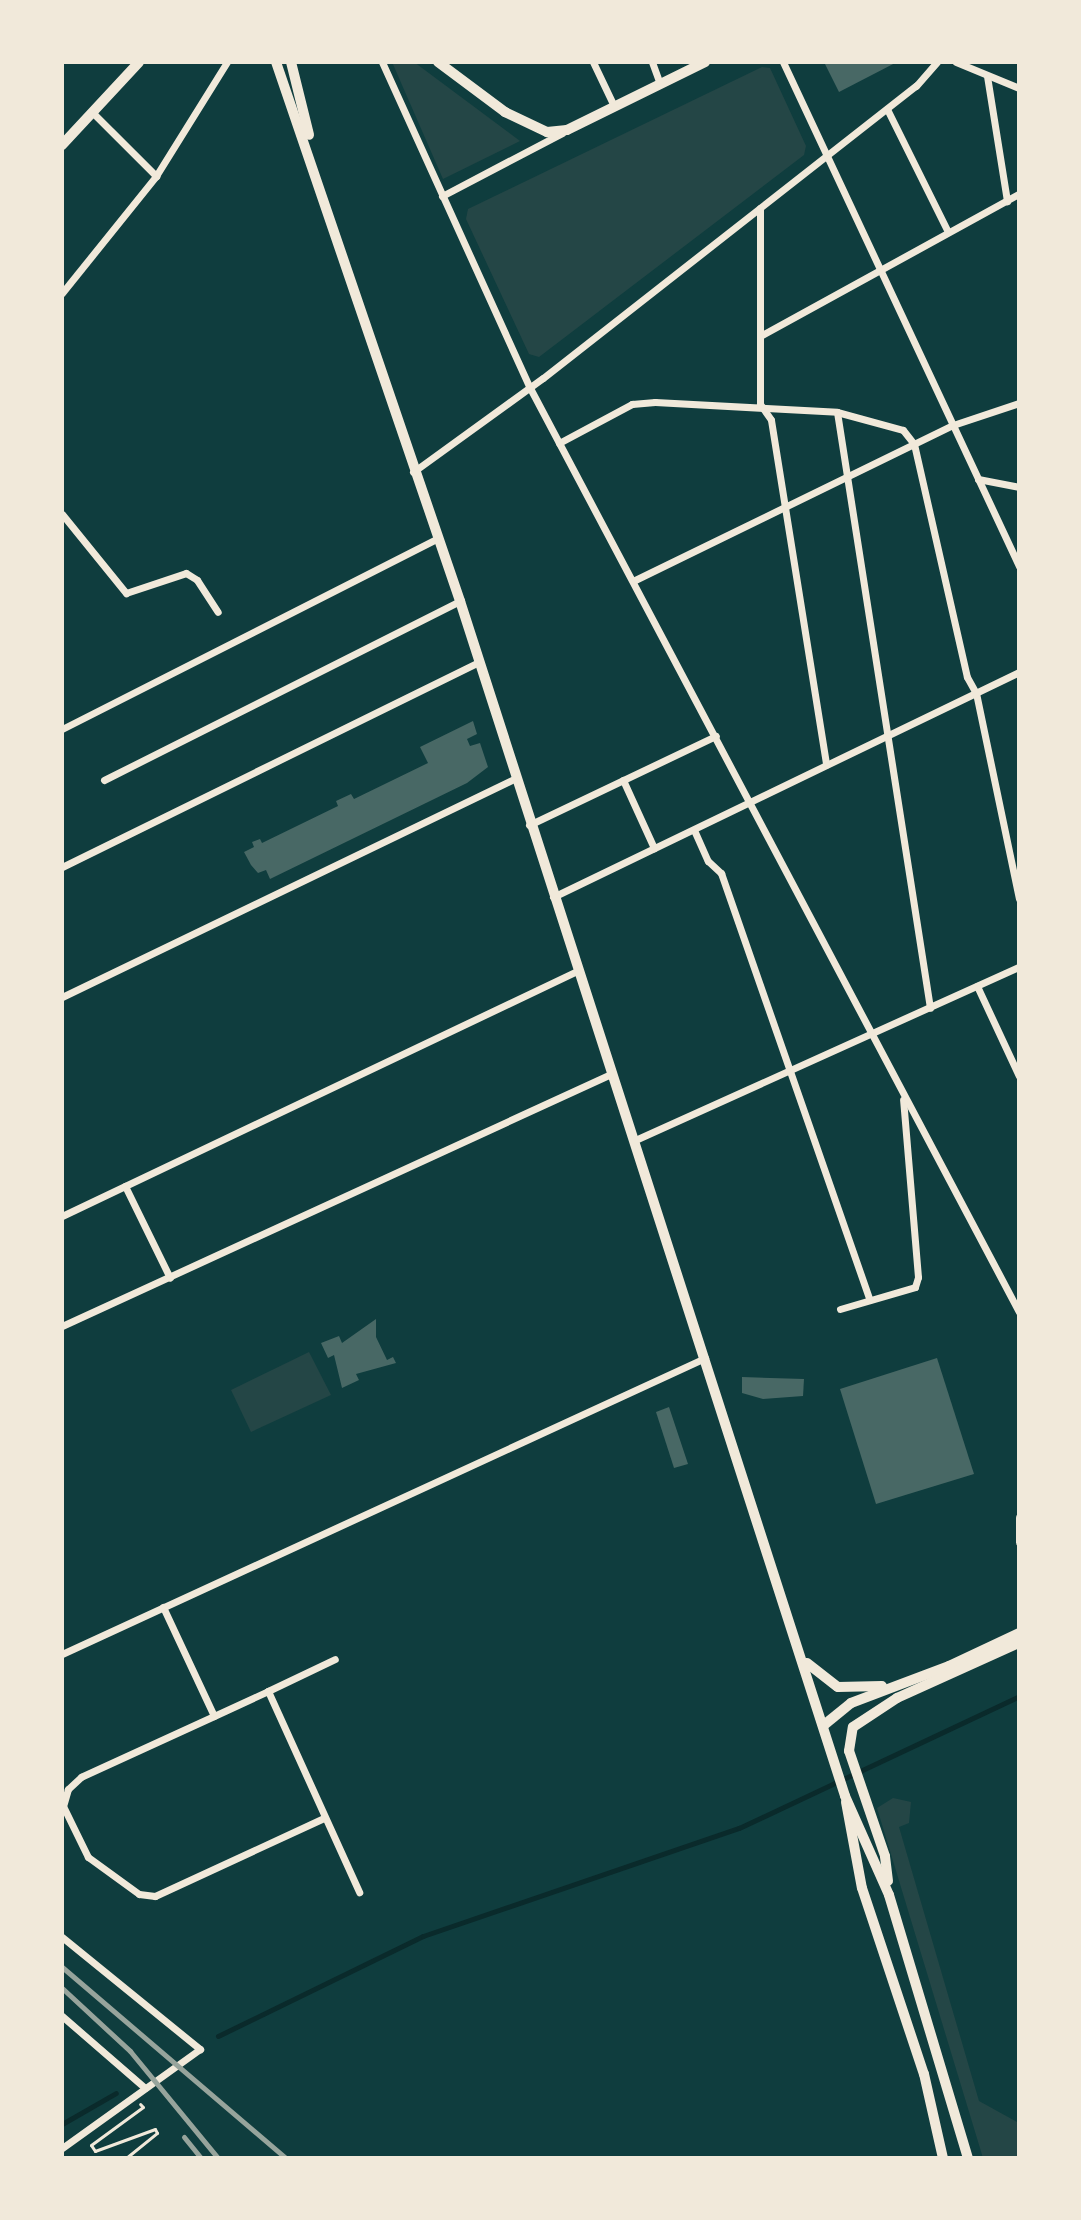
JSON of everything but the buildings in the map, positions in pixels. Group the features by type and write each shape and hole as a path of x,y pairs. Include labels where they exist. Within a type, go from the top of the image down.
{"main road":[{"path":"62,145 139,62"},
{"path":"276,62 322,187 413,472 460,601 476,663 705,1358 845,1796 889,1895 968,2158"},
{"path":"291,62 322,187"},
{"path":"438,62 529,127 547,132 567,130 705,62"},
{"path":"824,1725 851,1703 1019,1635"},
{"path":"889,1895 885,1856 848,1740 861,1717 1019,1635"},
{"path":"803,1659 838,1687 900,1684"},
{"path":"845,1796 855,1864 924,2074 943,2158"}],"street":[{"path":"62,293 156,176 227,62"},
{"path":"382,62 530,388 751,801 903,1098 1019,1312"},
{"path":"593,62 614,106"},
{"path":"652,62 660,84"},
{"path":"783,62 1019,566"},
{"path":"413,472 530,388 887,109 937,62"},
{"path":"956,62 1019,88"},
{"path":"987,76 1007,201"},
{"path":"887,109 948,232"},
{"path":"92,112 156,176"},
{"path":"442,196 567,130"},
{"path":"762,335 1019,194"},
{"path":"760,208 760,404 771,420 826,765"},
{"path":"633,581 953,425 1019,403"},
{"path":"559,443 632,404 760,404 837,412 903,430 914,444 967,677 976,693 1019,899"},
{"path":"837,412 930,1008"},
{"path":"978,479 1019,487"},
{"path":"62,514 126,593 186,573 218,612"},
{"path":"62,729 437,539"},
{"path":"104,780 460,601"},
{"path":"227,630 233,641"},
{"path":"62,867 476,663"},
{"path":"553,897 1019,672"},
{"path":"529,825 716,736"},
{"path":"62,997 514,779"},
{"path":"623,780 654,848"},
{"path":"694,830 708,861 721,873 870,1300"},
{"path":"633,1141 1019,967"},
{"path":"62,1216 577,971"},
{"path":"977,986 1019,1076"},
{"path":"62,1326 611,1074"},
{"path":"840,1309 915,1287 903,1098"},
{"path":"125,1186 170,1278"},
{"path":"62,1654 705,1358"},
{"path":"1019,1517 1019,1542"},
{"path":"163,1607 214,1716"},
{"path":"324,1818 155,1896 139,1894 88,1857 63,1806 68,1789 81,1777 335,1659"},
{"path":"268,1691 359,1892"},
{"path":"62,1937 200,2049 62,2148"},
{"path":"62,2016 145,2088"}],"path":[{"path":"126,2158 157,2133 155,2129 95,2151 91,2145 143,2107 135,2098"}],"shaded area":[{"path":"392,62 414,62 520,141 443,179"},
{"path":"762,67 770,68 806,146 804,155 539,357 529,354 466,219 468,209"},
{"path":"309,1352 331,1395 251,1432 231,1390"},
{"path":"893,1798 911,1802 909,1823 899,1827 979,2101 1019,2123 1019,2158 983,2158 877,1808"}],"waterway":[{"path":"218,2036 423,1936 739,1828 1019,1696"},
{"path":"62,2124 116,2093"}],"railway":[{"path":"62,1967 286,2158"},
{"path":"62,1988 130,2051 218,2158"},
{"path":"184,2137 201,2158"}]}
